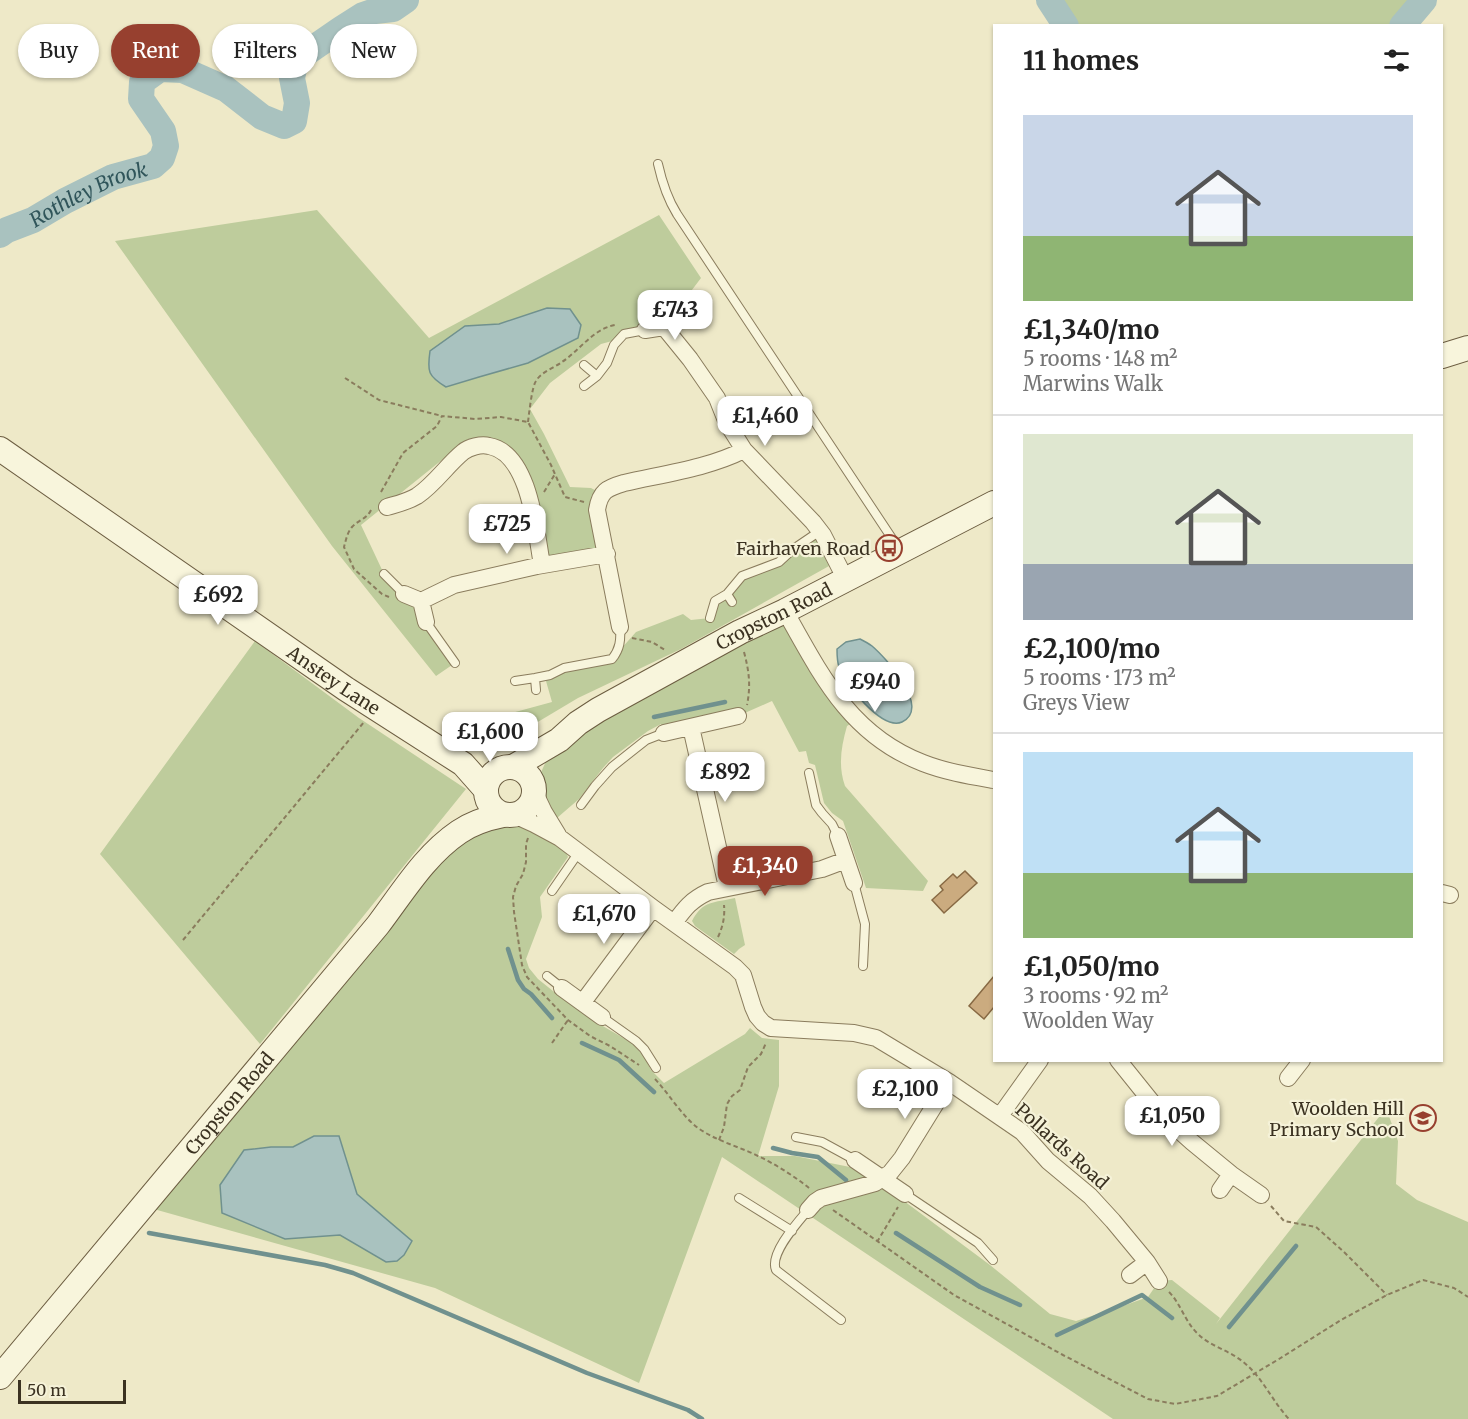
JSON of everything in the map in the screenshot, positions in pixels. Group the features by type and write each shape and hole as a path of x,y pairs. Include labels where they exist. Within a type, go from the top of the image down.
{"street":[{"path":"664,327 673,309"},
{"path":"645,330 664,327"},
{"path":"664,327 717,398 727,423 744,450 820,531 846,580"},
{"path":"1443,356 1468,348"},
{"path":"387,507 402,503 417,495 466,449 483,445 492,446 503,452 518,467 526,486 542,565"},
{"name":"Anstey Lane","path":"0,449 376,709 463,764 497,804"},
{"path":"620,627 597,510 602,494 610,487 712,463 744,450"},
{"name":"Cropston Road","path":"497,804 522,812 528,807 546,759 559,741 578,723 598,710 740,632 993,504"},
{"path":"404,594 422,601 454,585 542,565 607,555"},
{"path":"422,601 426,622"},
{"path":"785,611 832,691 857,720 880,741 923,763 993,780"},
{"path":"664,733 738,716"},
{"path":"690,727 723,888"},
{"name":"Cropston Road","path":"497,804 488,782 492,775 559,741"},
{"name":"Anstey Lane","path":"463,764 506,768"},
{"path":"506,768 521,770 527,774 547,818 560,838"},
{"name":"Cropston Road","path":"0,1377 378,925 420,869 460,831 485,819 497,804"},
{"path":"497,804 560,838 735,967 743,975 757,1016 771,1028"},
{"path":"838,836 854,883"},
{"path":"674,923 696,897 708,891 822,868 846,860"},
{"path":"583,1002 653,908"},
{"path":"562,988 602,1017"},
{"name":"Pollards Road","path":"771,1028 854,1033 876,1038 949,1082 1022,1132 1048,1161 1090,1196 1147,1262 1159,1281"},
{"path":"1000,1116 1039,1062"},
{"path":"1120,1062 1162,1116 1231,1174 1262,1195"},
{"path":"1288,1078 1300,1062"},
{"path":"808,1210 821,1198 884,1178 902,1158 949,1082"},
{"path":"855,1160 905,1194"},
{"path":"1220,1190 1231,1174"},
{"path":"1130,1275 1147,1262"}],"lane":[{"path":"658,164 670,203 901,552"},
{"path":"584,386 608,363 614,345 624,334 645,330"},
{"path":"584,365 597,376"},
{"path":"710,618 715,601 727,594 742,576 779,562 820,531"},
{"path":"384,574 404,594"},
{"path":"727,594 732,602"},
{"path":"426,622 455,663"},
{"path":"515,681 550,675 564,668 612,659 619,647 620,627"},
{"path":"536,678 536,690"},
{"path":"581,805 612,766 646,740 664,733"},
{"path":"809,773 816,805 832,824 838,836"},
{"path":"552,891 579,852"},
{"path":"854,883 865,924 862,966"},
{"path":"547,976 562,988"},
{"path":"602,1017 636,1041 656,1068"},
{"path":"796,1137 822,1142 855,1160"},
{"path":"905,1194 978,1243 993,1260"},
{"path":"739,1198 792,1231"},
{"path":"808,1210 773,1263 776,1270 841,1320"}],"path":[{"path":"345,378 379,400 442,416"},
{"path":"620,627 631,638 652,642 666,650 676,668"},
{"path":"738,716 747,705 750,689 749,671 740,632"},
{"path":"183,940 376,709"},
{"path":"709,949 721,930 724,918 723,888"},
{"path":"552,1043 568,1020"},
{"path":"719,1140 724,1127 727,1104 740,1089 748,1067 761,1054 771,1028"},
{"path":"877,1242 905,1194"},
{"path":"1262,1195 1284,1221 1316,1227 1387,1295"},
{"path":"1159,1281 1174,1297 1184,1317 1195,1331 1212,1344 1231,1353 1256,1374 1289,1419"}],"green space":[{"path":"1052,0 1424,0 1403,24 1068,24"},
{"path":"317,210 429,338 659,215 701,278 664,327 601,344 550,383 530,409 570,487 591,488 602,494 603,555 546,560 530,500 504,443 468,439 361,525 384,574 421,601 426,622 455,663 436,676 332,546 115,241"},
{"path":"814,535 829,566 681,649 578,698 501,744 482,721 552,702 546,681 564,668 612,659 636,632 683,614 691,620 710,618 715,601 742,576 779,562"},
{"path":"785,611 857,720 847,726 843,741 841,764 845,786 928,881 923,891 866,888 843,821 824,803 815,765 809,763 806,751 799,752 772,701 738,716 664,733 661,724 648,731 613,757 579,799 550,824 534,788 547,759 559,741"},
{"path":"255,641 359,718 466,789 260,1044 100,854"},
{"path":"503,815 560,838 568,857 540,897 542,917 526,959 529,968 538,979 601,1025 632,1043 644,1056 651,1070 664,1083 745,1034 750,1028 762,1038 779,1040 779,1086 758,1156 795,1156 855,1168 878,1178 1050,1314 1076,1321 1148,1297 1159,1281 1172,1280 1220,1318 1216,1324 1386,1108 1398,1141 1396,1184 1417,1200 1468,1222 1468,1419 1113,1419 722,1157 639,1383 435,1288 143,1206 420,869"},
{"path":"735,898 745,945 734,954 695,926 692,921 700,909 705,906"}],"water":[{"path":"547,308 570,309 581,325 578,338 528,363 446,387 435,380 430,373 430,351 465,326 499,324"},
{"path":"860,639 872,646 903,683 912,706 910,715 902,722 894,723 875,713 856,694 842,674 837,649 846,642"},
{"path":"314,1136 339,1136 357,1194 412,1241 404,1255 397,1261 386,1262 340,1235 285,1239 222,1213 220,1185 244,1150 293,1147"}],"building":[{"path":"965,871 977,883 944,913 932,900 943,890 940,886 953,874 957,878"},
{"path":"993,977 993,1008 984,1019 969,1006"}],"waterway":[{"name":"Rothley Brook","path":"0,235 113,177 153,166 162,158 166,146 163,131 141,99 142,82 160,69 183,70 226,89 262,117 284,126 294,121 297,103 292,78 296,60 363,15 393,9 406,0"},
{"name":"Rothley Brook","path":"1049,0 1065,24"},
{"name":"Rothley Brook","path":"1404,24 1424,0"},
{"path":"654,717 725,702"},
{"path":"508,949 518,980 552,1018"},
{"path":"582,1043 619,1060 654,1092"},
{"path":"773,1148 818,1157 846,1180"},
{"path":"149,1233 325,1265 353,1273 587,1373 688,1410 702,1419"},
{"path":"896,1233 980,1287 1020,1305"},
{"path":"1229,1327 1296,1246"},
{"path":"1057,1335 1142,1295 1172,1318"}],"place":[{"name":"Fairhaven Road","path":"889,548"},
{"name":"Woolden Hill Primary School","path":"1423,1118"}]}
